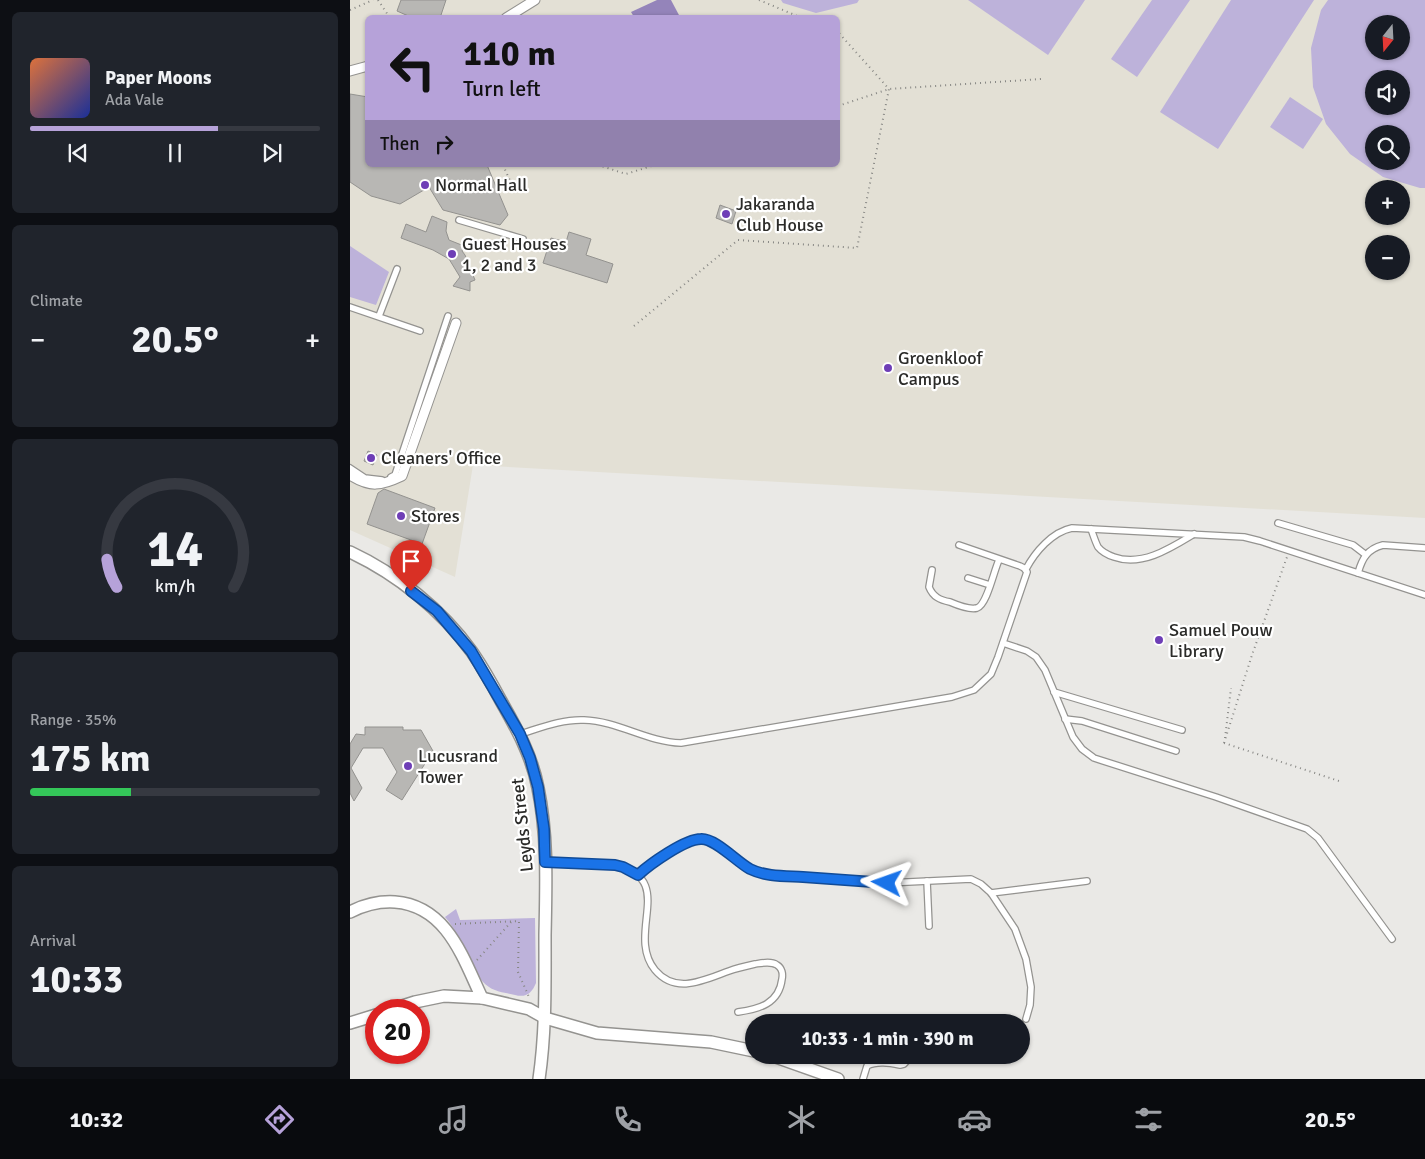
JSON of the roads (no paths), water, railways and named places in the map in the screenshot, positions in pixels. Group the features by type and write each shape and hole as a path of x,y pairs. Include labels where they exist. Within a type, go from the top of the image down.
{"street":[{"path":"511,15 535,0"},
{"path":"350,71 365,67"},
{"path":"350,475 362,482 384,485 402,476 456,323"},
{"name":"Leyds Street","path":"350,552 375,565 397,580 437,611 446,621 481,666 520,734 530,758 538,787 544,829 545,862 539,1079"},
{"path":"350,912 374,904 397,902 418,908 442,924 451,936 482,998"},
{"path":"430,999 444,996 482,998 529,1009 541,1016 597,1033 692,1040 745,1049"},
{"path":"350,1024 365,1019"},
{"path":"796,1064 838,1079"}],"lane":[{"path":"459,220 523,239"},
{"path":"379,316 397,269"},
{"path":"350,307 420,331"},
{"path":"350,468 365,478 385,480 395,476 448,316"},
{"path":"1278,523 1353,545 1366,555"},
{"path":"520,734 566,721 585,720 607,724 653,739 681,743 960,696 977,688 989,677 996,664 1025,578 1026,569 1035,553 1059,533 1072,528 1244,537 1425,595"},
{"path":"1091,529 1102,551 1108,555 1127,560 1140,559 1161,552 1194,534"},
{"path":"959,545 1026,569"},
{"path":"1358,573 1366,555 1373,549 1383,546 1425,548"},
{"path":"932,570 929,584 932,594 941,600 976,608 981,605 999,560"},
{"path":"968,578 990,585"},
{"path":"1003,643 1026,651 1036,657 1045,670 1073,737 1082,748 1097,760 1216,797 1307,829 1318,838 1392,939"},
{"path":"1054,692 1182,730"},
{"path":"1065,719 1082,721 1176,751"},
{"path":"638,875 666,854 701,839 715,844 751,869 766,874 887,883 971,879 991,893 1015,929 1026,959 1031,987 1027,1014"},
{"path":"545,862 615,865 638,875 643,881 648,894 648,914 644,936 645,950 653,967 667,980 688,985 746,966 771,963 780,968 783,974 781,984 770,1003 758,1009 738,1012"},
{"path":"927,881 929,926"},
{"path":"991,893 1087,881"},
{"path":"863,1079 867,1066 872,1064"},
{"path":"888,1064 904,1064"}],"place":[{"name":"Normal Hall","path":"425,185"},
{"name":"Jakaranda Club House","path":"726,214"},
{"name":"Guest Houses 1, 2 and 3","path":"452,254"},
{"name":"Groenkloof Campus","path":"888,368"},
{"name":"Cleaners' Office","path":"371,458"},
{"name":"Stores","path":"401,516"},
{"name":"Samuel Pouw Library","path":"1159,640"},
{"name":"Lucusrand Tower","path":"408,766"}]}
